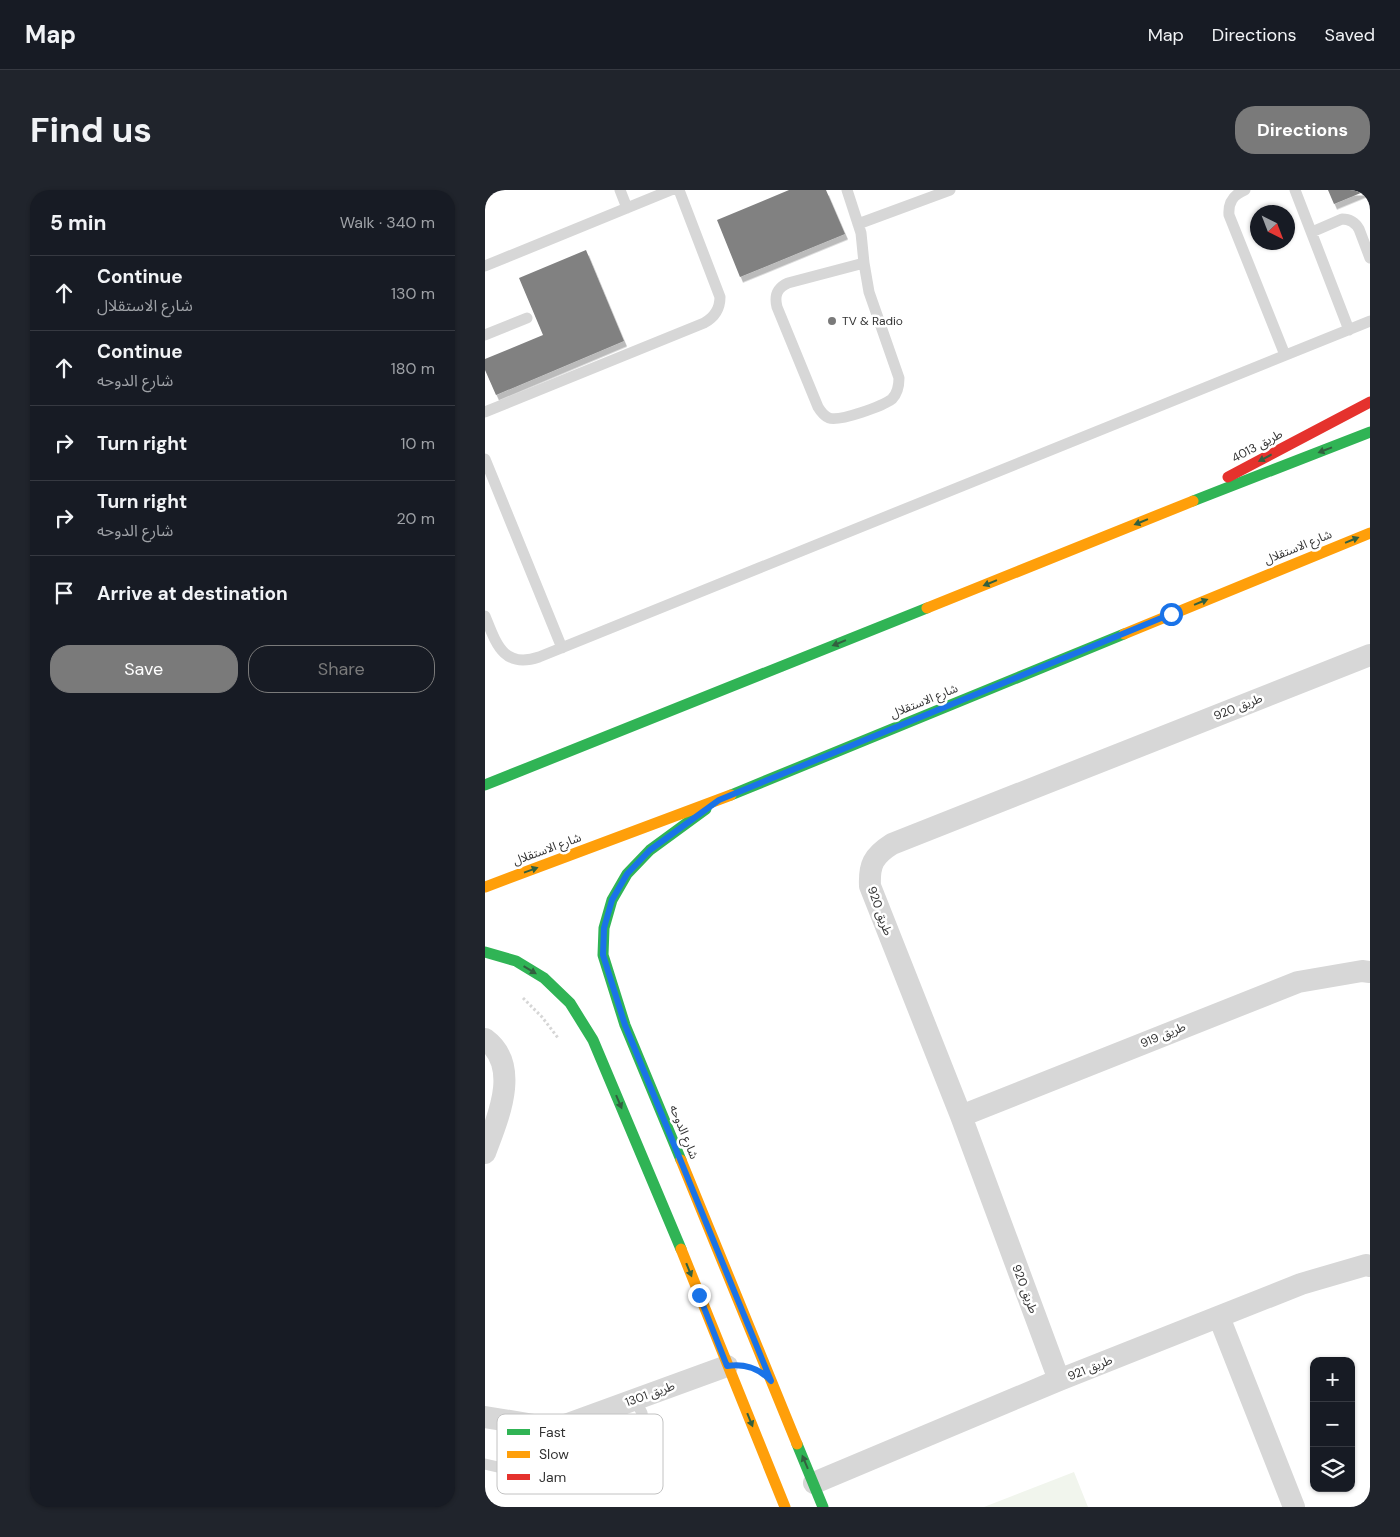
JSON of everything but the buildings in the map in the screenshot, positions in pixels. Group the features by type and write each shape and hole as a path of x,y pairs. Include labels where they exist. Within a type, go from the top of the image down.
{"main road":[{"name":"طريق 4013","path":"1158,515 1370,402"},
{"path":"485,786 1158,515 1370,432"},
{"name":"شارع الاستقلال","path":"485,887 719,800 1370,533"},
{"name":"شارع الدوحه","path":"719,800 650,850 627,874 612,900 604,928 603,955 625,1025 823,1507"},
{"path":"485,952 516,961 544,978 570,1003 593,1040 732,1365 785,1507"},
{"path":"756,1369 771,1381"}],"street":[{"name":"طريق 920","path":"1059,1380 961,1116 870,886 870,872 873,861 880,851 892,844 1370,655"},
{"name":"طريق 919","path":"961,1116 1298,982 1362,971 1370,972"},
{"path":"485,1039 490,1042 499,1056 505,1076 505,1096 485,1152"},
{"name":"طريق 921","path":"814,1483 1059,1380 1301,1284 1366,1265 1370,1266"},
{"path":"1219,1317 1294,1507"},
{"name":"طريق 1301","path":"596,1414 732,1365"}],"lane":[{"path":"620,190 627,208"},
{"path":"485,266 671,190"},
{"path":"485,412 712,319 720,305 720,296 679,190"},
{"path":"847,190 861,233 869,292 899,378 899,386 896,393 885,403 838,420 822,414 818,407 777,307 775,300 776,292 788,282 864,263"},
{"path":"858,224 950,190"},
{"path":"1245,190 1234,195 1230,201 1229,215 1285,355"},
{"path":"1295,190 1349,330"},
{"path":"1312,232 1342,219 1353,221 1359,229 1370,258"},
{"path":"485,335 527,318"},
{"path":"485,616 501,651 509,657 529,661 1370,321"},
{"path":"485,459 562,648"},
{"path":"485,772 515,773"},
{"path":"635,1400 642,1414"}],"path":[{"path":"522,997 542,1017 560,1040"}],"shaded area":[{"path":"1074,1472 1088,1507 984,1507"}],"traffic: fast":[{"path":"1193,501 1370,432"},
{"path":"485,785 927,608"},
{"path":"731,795 1124,634"},
{"path":"681,1160 625,1025 603,955 604,928 612,900 627,874 650,850 706,809"},
{"path":"485,952 516,961 544,978 570,1003 593,1040 681,1249"},
{"path":"797,1444 823,1507"}],"traffic: slow":[{"path":"927,608 1193,501"},
{"path":"1124,634 1370,533"},
{"path":"485,887 731,795"},
{"path":"681,1160 797,1444"},
{"path":"681,1249 785,1507"}],"traffic: jam":[{"path":"1228,477 1370,402"}],"place":[{"name":"TV & Radio","path":"832,321"}],"route":[{"path":"699,1295 727,1366 747,1365 764,1374 771,1381 625,1025 603,955 604,928 612,900 627,874 650,850 719,800 1171,614"}]}
